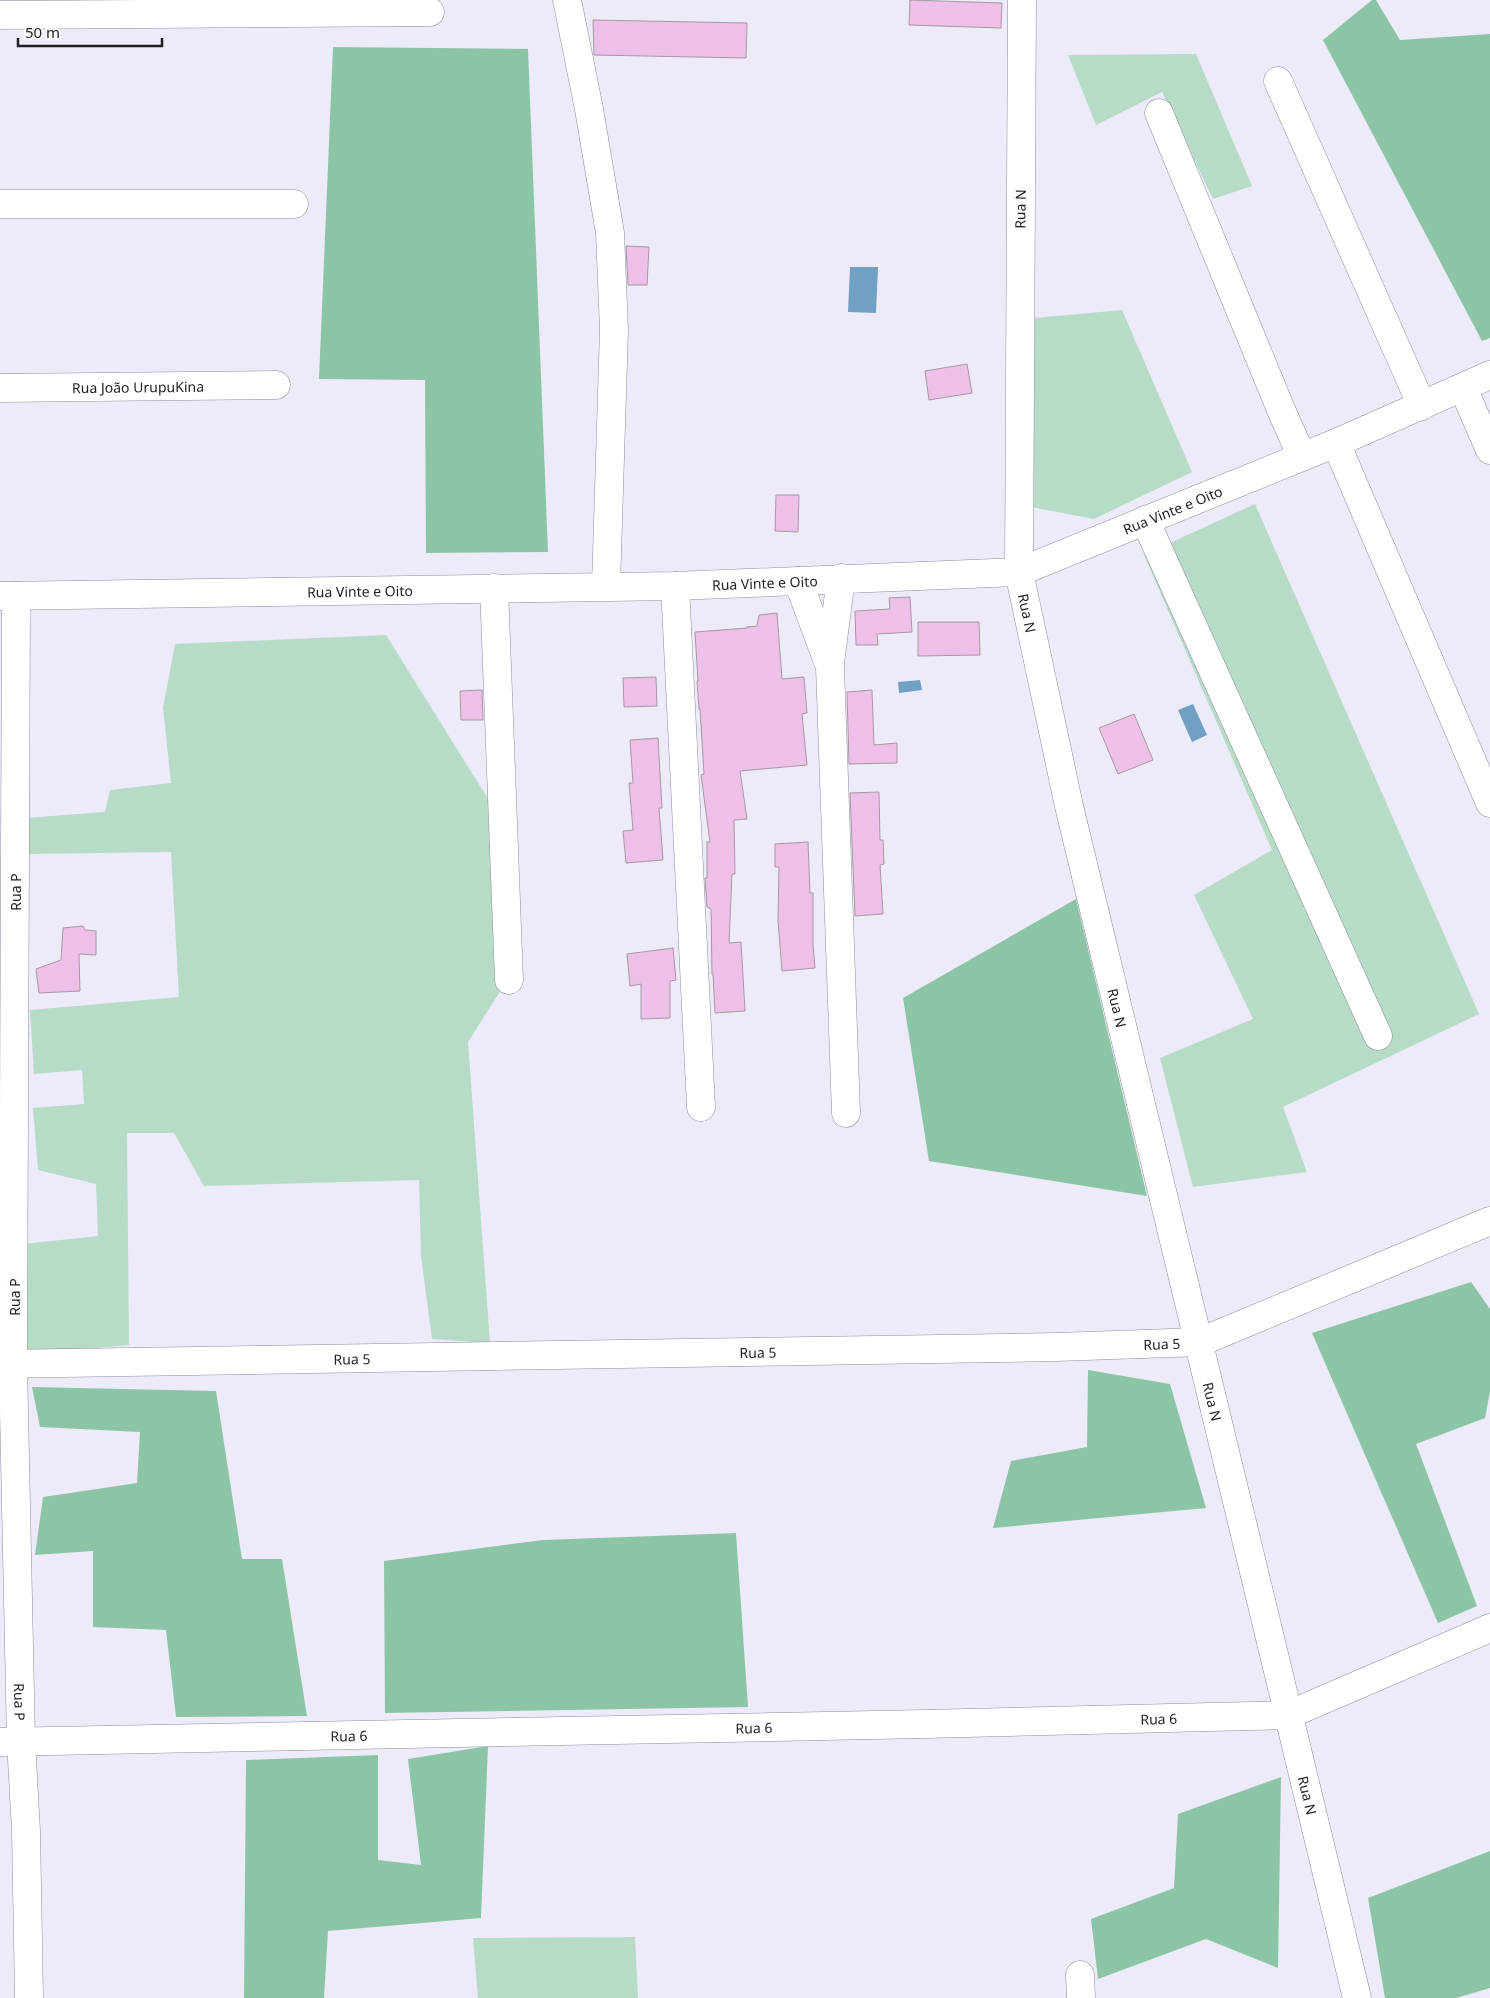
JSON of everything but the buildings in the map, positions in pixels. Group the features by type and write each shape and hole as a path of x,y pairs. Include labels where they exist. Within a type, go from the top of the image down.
{"street":[{"path":"567,0 589,109 610,233 614,330 606,586"},
{"name":"Rua N","path":"1022,0 1019,572 1069,806 1357,1998"},
{"path":"0,15 430,12"},
{"path":"1278,81 1422,406"},
{"path":"1159,113 1302,457"},
{"path":"0,204 294,204"},
{"name":"Rua Vinte e Oito","path":"8,596 675,586 1019,572 1336,443 1490,375"},
{"name":"Rua João UrupuKina","path":"0,388 276,385"},
{"path":"1463,388 1490,450"},
{"path":"1336,443 1490,803"},
{"path":"1145,520 1378,1036"},
{"path":"841,578 830,667 846,1114"},
{"path":"798,581 830,667"},
{"path":"675,586 700,1107"},
{"path":"494,588 509,980"},
{"name":"Rua P","path":"8,596 7,1364 10,1741 26,1831 29,1998"},
{"name":"Rua 5","path":"7,1364 1038,1347 1200,1342 1490,1221"},
{"name":"Rua 6","path":"10,1741 1288,1716 1490,1628"}],"green space":[{"path":"1372,0 1376,0 1400,40 1490,34 1490,338 1482,341 1323,40"},
{"path":"333,47 528,49 548,552 426,553 425,380 319,379"},
{"path":"1196,54 1252,186 1213,199 1162,92 1096,125 1068,55"},
{"path":"1122,310 1192,472 1094,519 1031,507 1035,318"},
{"path":"1255,504 1479,1014 1283,1107 1307,1172 1193,1187 1160,1058 1253,1019 1194,895 1272,850 1144,555"},
{"path":"386,635 490,802 501,990 468,1042 490,1343 432,1339 421,1256 419,1180 204,1186 174,1133 127,1133 129,1345 23,1355 23,1244 98,1236 96,1184 38,1170 33,1108 84,1104 82,1070 34,1074 30,1010 179,997 171,852 26,854 25,818 105,812 110,790 171,783 163,708 175,644"},
{"path":"1076,899 1147,1196 929,1161 903,998"},
{"path":"1471,1282 1490,1309 1490,1392 1485,1418 1416,1444 1477,1606 1438,1623 1312,1333"},
{"path":"1088,1370 1170,1384 1206,1508 993,1528 1011,1461 1087,1447"},
{"path":"32,1387 216,1391 242,1559 282,1559 307,1716 176,1717 166,1630 93,1627 93,1551 35,1555 43,1497 137,1483 140,1432 40,1427"},
{"path":"736,1533 748,1707 385,1713 384,1561 543,1540"},
{"path":"488,1746 481,1918 328,1931 324,1998 244,1998 246,1760 378,1755 378,1860 421,1865 408,1759"},
{"path":"1281,1777 1278,1968 1206,1939 1098,1979 1091,1919 1174,1888 1178,1814"},
{"path":"1490,1851 1490,1988 1456,1998 1385,1998 1368,1898"},
{"path":"635,1937 638,1998 478,1998 473,1938"}],"water":[{"path":"850,267 878,267 876,313 848,312"},
{"path":"920,680 922,690 899,693 898,682"},
{"path":"1193,704 1207,735 1192,742 1178,710"}]}
